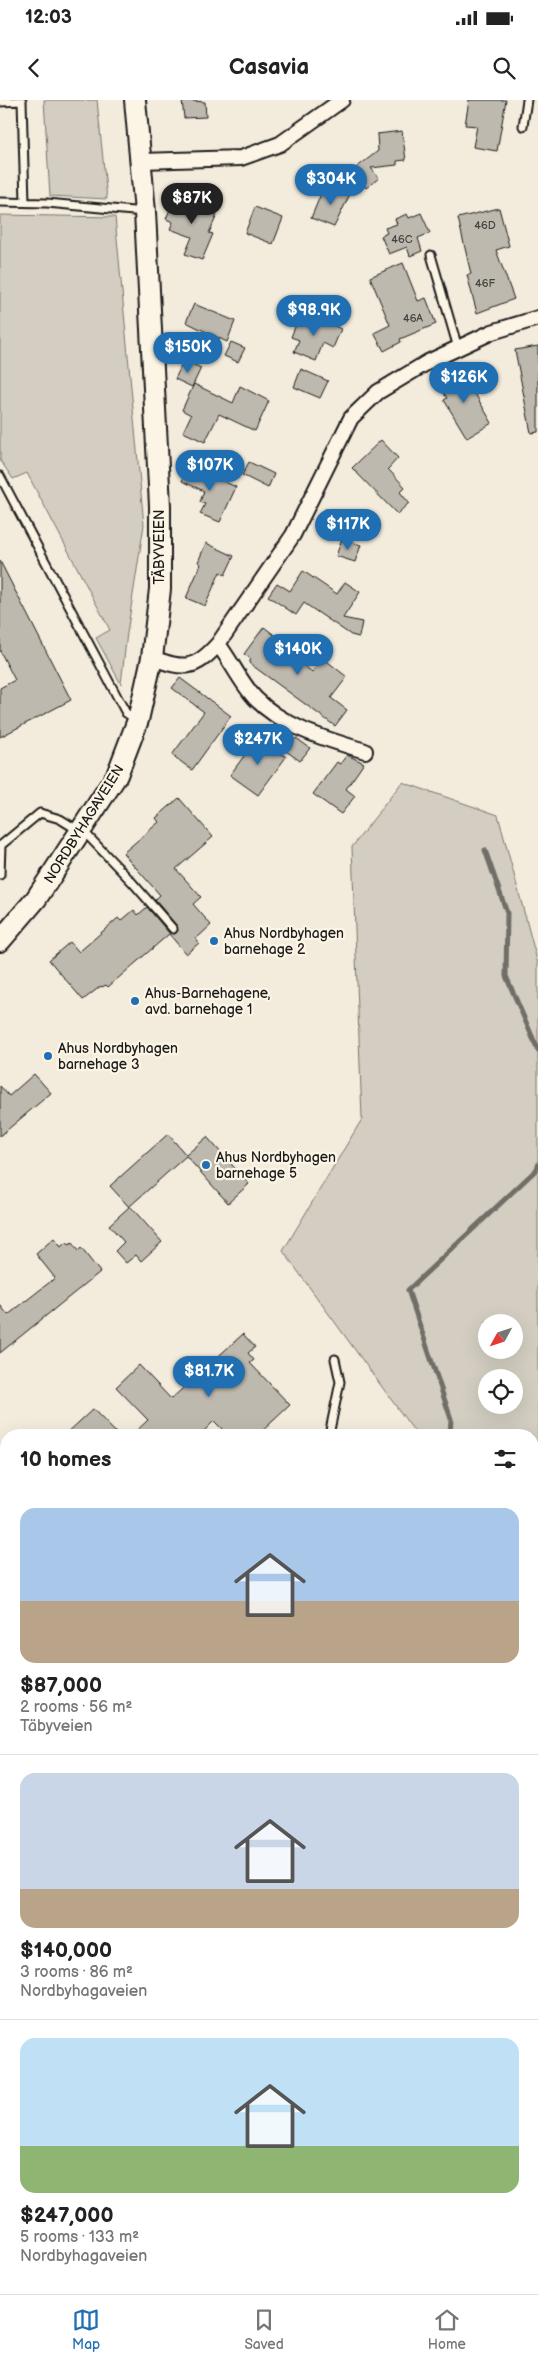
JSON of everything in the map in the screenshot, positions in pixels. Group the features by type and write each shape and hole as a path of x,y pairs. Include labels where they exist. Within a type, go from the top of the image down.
{"street":[{"name":"TÄBYVEIEN","path":"134,100 145,212 160,506 160,589 152,658 144,694"},
{"path":"141,161 240,158 280,144 342,100"},
{"path":"152,658 171,665 190,667 207,656 218,644 293,535 351,418 378,392 428,362 492,332 538,318"},
{"path":"218,644 254,697 277,717 320,737 365,751"},
{"name":"NORDBYHAGAVEIEN","path":"0,941 36,899 117,775 138,720 144,694"}],"lane":[{"path":"523,126 527,100"},
{"path":"0,102 22,101 25,202"},
{"path":"0,202 25,202 145,212"},
{"path":"431,255 458,348"},
{"path":"0,476 126,713 138,720"},
{"path":"0,874 0,846 40,813 60,819 88,837 132,882 173,929"},
{"path":"330,1429 340,1382 335,1359"}],"shaded area":[{"path":"44,100 97,100 107,199 50,196"},
{"path":"0,215 115,217 144,525 121,684 96,638 110,630 27,473 13,479 0,460"},
{"path":"402,782 498,815 538,964 538,1429 413,1429 283,1251 362,1119 352,847"}],"building":[{"path":"182,100 205,102 206,117 184,118"},
{"path":"469,100 506,100 497,151 473,147 477,126 465,125"},
{"path":"402,131 406,160 397,161 397,165 371,168 379,178 366,188 352,171 378,151 377,134"},
{"path":"334,185 351,192 334,227 311,218 323,189 331,192"},
{"path":"177,192 190,197 187,203 217,215 209,233 213,234 202,260 185,254 192,237 170,229 173,222 166,219"},
{"path":"255,207 283,218 273,244 245,233"},
{"path":"499,208 509,246 496,250 514,299 477,313 467,275 471,274 458,218"},
{"path":"421,213 430,233 418,238 422,251 410,256 407,247 389,254 381,236 387,233 385,228 397,224 395,219 407,214 409,218"},
{"path":"403,263 418,301 426,298 436,324 400,339 401,342 384,351 374,333 390,325 370,277"},
{"path":"194,304 235,321 227,342 186,322"},
{"path":"310,314 341,329 333,348 323,343 316,361 294,352 299,340 291,337 297,322 306,325"},
{"path":"231,342 245,348 238,362 224,356"},
{"path":"538,346 538,432 531,433 515,350"},
{"path":"184,360 201,368 192,387 175,379"},
{"path":"456,368 467,386 470,385 492,423 467,438 444,400 447,398 436,381"},
{"path":"301,369 328,381 320,398 294,387"},
{"path":"194,384 233,403 240,386 269,401 255,431 219,414 205,442 183,432 191,415 182,410"},
{"path":"381,440 398,458 388,469 405,487 400,492 409,503 397,514 352,468"},
{"path":"249,462 274,474 268,488 242,475"},
{"path":"190,463 236,487 220,522 200,514 205,504 200,502 204,491 182,481"},
{"path":"325,509 349,515 344,538 319,532"},
{"path":"342,539 361,545 355,562 336,556"},
{"path":"206,543 234,556 225,575 220,572 205,606 186,598 201,564 198,562"},
{"path":"0,561 71,700 0,737 0,688 15,680 0,651"},
{"path":"303,571 337,594 345,582 360,592 343,618 362,622 359,637 351,635 304,603 296,615 268,596 277,583 290,591"},
{"path":"264,627 286,644 282,649 312,672 323,658 347,677 331,698 347,710 335,726 249,663 251,659 244,654"},
{"path":"180,678 231,716 192,770 172,755 204,712 172,688"},
{"path":"258,737 286,757 258,795 230,775"},
{"path":"296,738 310,748 300,761 286,751"},
{"path":"347,755 364,763 346,789 355,796 341,814 313,794 337,762 340,764"},
{"path":"179,798 213,837 176,869 201,897 193,904 211,925 196,939 199,943 186,954 169,934 108,987 106,985 101,986 83,1000 49,960 70,942 79,952 118,918 121,921 134,910 138,915 147,907 169,933 174,934 178,931 177,926 155,900 160,895 123,853 159,822 156,818"},
{"path":"34,1074 51,1093 0,1136 0,1086 9,1096"},
{"path":"168,1134 186,1155 207,1137 249,1184 228,1203 186,1156 130,1206 162,1242 141,1261 136,1255 126,1263 115,1251 124,1242 109,1225 129,1207 110,1186"},
{"path":"54,1238 61,1247 66,1242 69,1245 72,1243 78,1251 81,1248 100,1272 0,1353 0,1305 8,1315 55,1278 36,1254"},
{"path":"243,1334 255,1347 248,1353 254,1360 250,1363 290,1405 264,1429 222,1429 214,1421 206,1429 138,1429 148,1420 116,1387 139,1365 171,1399"},
{"path":"93,1409 112,1429 71,1429"}],"waterway":[{"path":"485,850 507,913 506,976 538,1050"},
{"path":"450,1429 451,1419 408,1290 537,1169 538,1165"}],"place":[{"name":"Ahus Nordbyhagen barnehage 2","path":"214,941"},
{"name":"Ahus-Barnehagene, avd. barnehage 1","path":"135,1001"},
{"name":"Ahus Nordbyhagen barnehage 3","path":"48,1056"},
{"name":"Ahus Nordbyhagen barnehage 5","path":"206,1165"}]}
